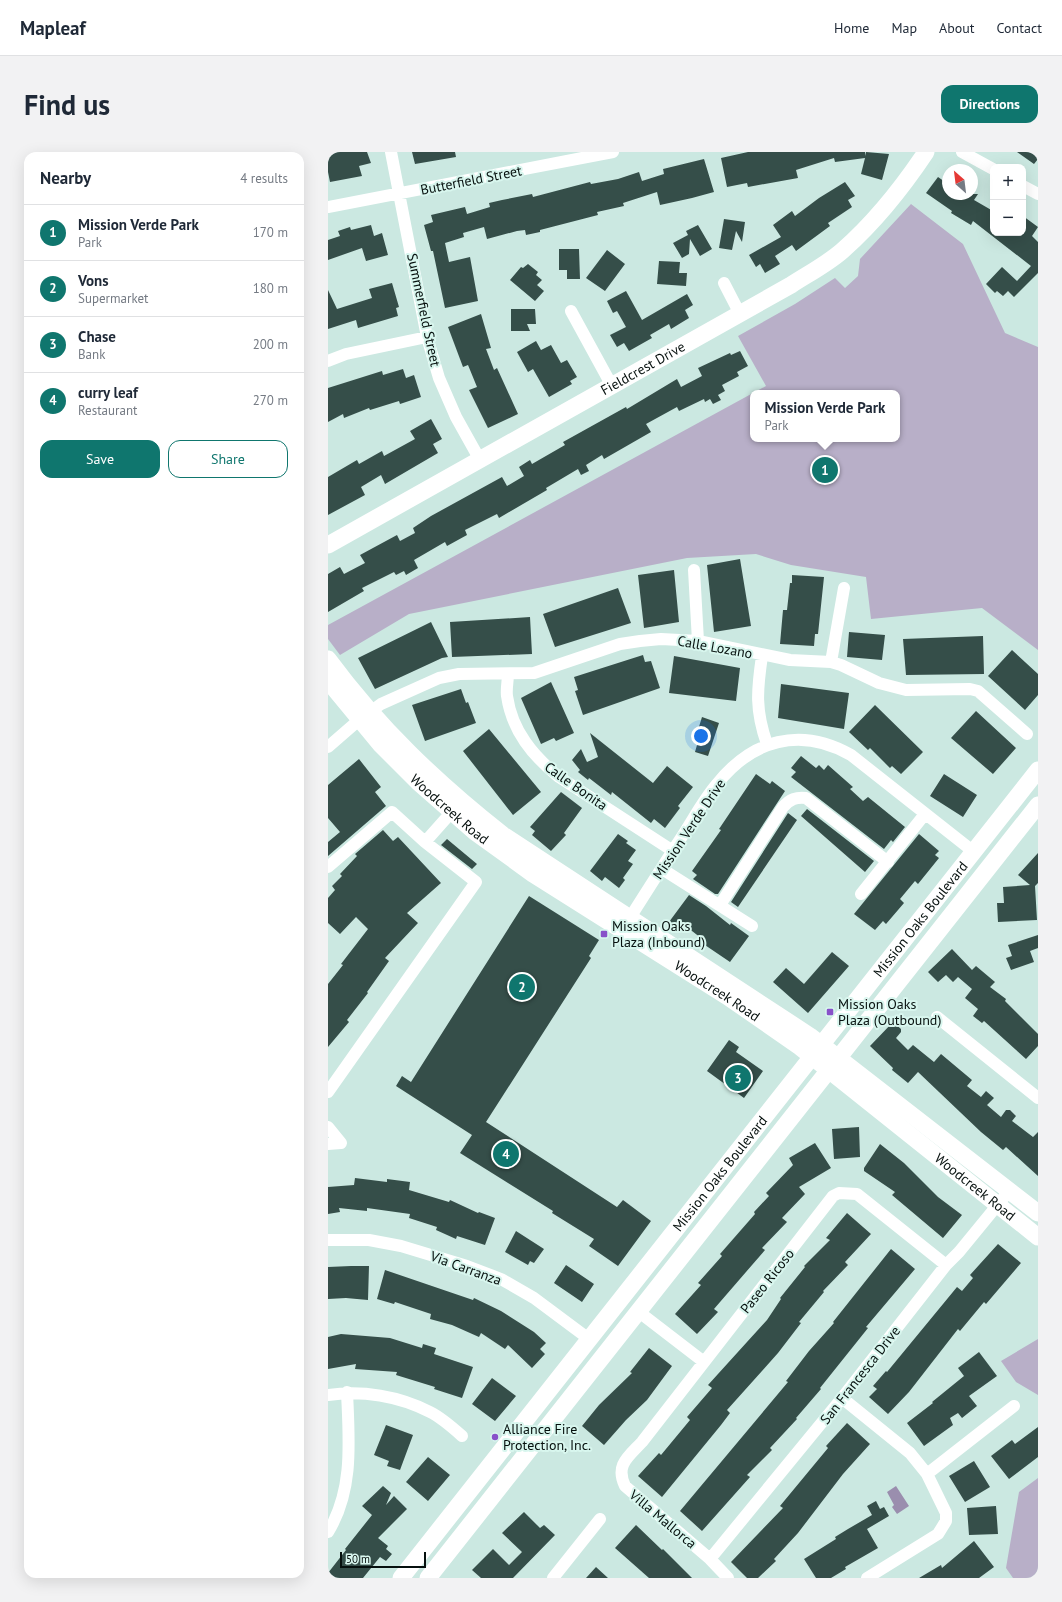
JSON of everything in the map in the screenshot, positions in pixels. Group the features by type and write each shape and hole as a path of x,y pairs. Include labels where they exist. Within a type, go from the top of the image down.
{"main road":[{"name":"Fieldcrest Drive","path":"328,545 791,285 841,252 865,230 906,182 926,152"},
{"name":"Woodcreek Road","path":"328,659 364,716"},
{"name":"Woodcreek Road","path":"328,681 364,716 418,782 456,807 509,857 626,925 728,997 817,1050 997,1206 1038,1237"},
{"name":"Mission Oaks Boulevard","path":"401,1578 1038,770"},
{"name":"Mission Oaks Boulevard","path":"428,1578 1038,805"},
{"name":"Woodcreek Road","path":"834,1064 1038,1213"}],"street":[{"name":"Summerfield Street","path":"392,152 427,337 438,378 456,417 480,460"},
{"name":"Butterfield Street","path":"328,207 613,152"},
{"path":"962,152 990,167"},
{"path":"1026,188 1038,194"},
{"path":"724,283 740,314"},
{"path":"571,311 612,386"},
{"path":"328,361 346,354 427,337"},
{"path":"694,570 698,642"},
{"path":"831,662 844,588"},
{"name":"Calle Lozano","path":"328,747 364,716 381,704 440,678 459,674 534,673 620,644 661,639 698,642 762,656 790,660 831,662 841,664 879,683 906,690 970,689 978,691 1027,734"},
{"path":"762,656 757,687 760,722 767,744"},
{"name":"Calle Bonita","path":"508,674 507,694 511,714 524,742 542,763 559,777 673,851"},
{"name":"Mission Verde Drive","path":"626,925 716,784 744,757 767,744 803,740 821,742 842,750 974,852"},
{"path":"720,905 783,807 788,801 797,797 806,798 888,862"},
{"path":"425,842 456,807"},
{"path":"328,867 392,812 425,842 476,882 330,1084"},
{"path":"861,894 925,814"},
{"path":"662,868 752,926"},
{"path":"937,1017 1038,1098"},
{"path":"328,1127 341,1143 328,1144"},
{"name":"San Francesca Drive","path":"710,1559 842,1398 946,1266 1009,1191"},
{"name":"Paseo Ricoso","path":"620,1477 621,1468 625,1460 642,1442 833,1196 839,1193 848,1192 856,1194 946,1266"},
{"name":"Via Carranza","path":"328,1240 369,1240 400,1246 467,1266 501,1279 534,1298 589,1339"},
{"path":"639,1312 704,1362"},
{"path":"328,1395 347,1392 369,1393 430,1412 445,1421 462,1436"},
{"path":"328,1532 336,1519 345,1492 349,1462 347,1392"},
{"path":"842,1398 899,1443 927,1474 946,1512 946,1521 938,1534 867,1578"},
{"path":"927,1474 1014,1406"},
{"name":"Villa Mallorca","path":"620,1477 632,1494 710,1559 728,1578"},
{"path":"553,1578 600,1519"}],"shaded area":[{"path":"911,204 963,244 1005,333 1038,347 1038,650 982,608 871,619 866,577 791,565 756,554 687,558 409,614 340,655 328,639 328,625 750,395 750,442 900,442 900,390 759,390 766,386 738,336 795,304 835,278 845,288 858,276 860,259"},
{"path":"1038,1339 1038,1395 1016,1382 1001,1361"},
{"path":"1038,1478 1038,1578 1013,1578 1006,1568 1019,1492"},
{"path":"896,1486 909,1506 897,1514 892,1507 894,1505 887,1492"}],"building":[{"path":"328,152 367,152 371,163 359,166 362,176 330,182 328,172"},
{"path":"412,152 455,152 456,157 415,164"},
{"path":"748,152 865,152 865,156 866,152 889,154 882,180 861,174 865,158 835,162 834,158 796,170 798,178 748,187 747,183 727,187 721,158"},
{"path":"1017,152 1038,152 1038,159 1034,164"},
{"path":"704,159 714,192 660,205 657,192 623,203 624,206 597,212 598,215 540,230 540,232 526,235 525,230 517,231 487,239 484,227 463,233 464,237 445,243 449,262 470,257 478,301 445,308 433,251 431,251 424,225 433,222 431,215 465,207 467,214 490,207 489,203 532,194 533,197 590,182 591,184 618,179 639,172 642,181 664,174 663,169"},
{"path":"938,177 942,180 942,200 974,200 990,209 990,234 973,221 971,225 951,213 952,211 926,193"},
{"path":"845,182 855,196 848,200 852,207 828,223 830,226 796,251 792,245 775,256 780,264 765,273 760,264 756,267 749,255 781,237 773,225 792,211 795,216 819,198"},
{"path":"1026,218 1038,227 1032,236 1038,242 1038,273 1014,297 1008,291 1003,296 997,291 995,293 986,284 1002,267 1017,281 1031,266 992,236 1026,236"},
{"path":"724,219 745,222 742,242 736,231 732,250 719,248"},
{"path":"371,225 374,236 382,233 388,255 366,261 362,248 328,260 328,240 340,236 338,231 350,227 351,230"},
{"path":"698,225 712,249 700,256 690,239 689,254 682,258 673,243 688,235 686,231"},
{"path":"559,249 579,249 580,279 567,279 567,270 559,270"},
{"path":"607,250 625,264 605,291 586,278"},
{"path":"659,261 680,262 679,273 687,273 686,286 657,284"},
{"path":"528,264 538,272 536,275 542,280 537,285 544,291 535,301 510,280 521,267 523,268"},
{"path":"392,283 399,307 396,308 398,316 358,328 356,320 328,329 328,290 337,309 372,298 369,289"},
{"path":"626,291 642,320 687,294 693,305 685,310 689,318 671,329 669,324 650,335 652,338 629,351 624,343 617,347 610,335 626,327 617,311 613,313 607,301"},
{"path":"511,309 535,309 536,324 527,324 530,331 511,331"},
{"path":"481,314 491,348 486,349 494,370 497,368 518,414 488,428 469,390 477,387 468,365 463,367 448,327"},
{"path":"536,341 541,350 551,345 561,363 567,360 577,377 570,381 572,384 549,397 533,369 528,372 517,352"},
{"path":"740,351 748,366 737,372 739,376 722,385 725,391 718,395 721,400 713,404 710,399 705,402 704,399 679,411 677,407 646,424 651,432 604,459 602,455 586,465 589,471 581,475 578,469 546,488 547,490 499,518 497,514 465,530 467,535 447,546 445,542 414,560 418,568 406,575 404,571 396,575 394,572 362,588 364,591 328,612 328,574 340,567 344,574 365,563 360,555 397,535 400,541 415,533 413,528 431,516 502,477 507,486 524,476 519,467 530,460 532,464 565,445 563,442 626,407 627,409 677,379 681,387 702,376 698,368 730,353 731,355"},
{"path":"403,369 406,378 414,375 421,397 400,404 399,401 370,410 369,408 344,418 343,414 328,422 328,388 382,371 383,375"},
{"path":"431,419 442,439 433,444 438,453 385,484 381,475 361,487 365,495 328,515 328,477 357,460 359,464 382,451 384,456 415,439 410,431"},
{"path":"740,559 751,626 714,632 707,565"},
{"path":"674,570 679,622 644,628 638,575"},
{"path":"792,575 824,577 818,634 815,634 814,646 780,644 783,610 787,610"},
{"path":"618,588 631,623 555,647 543,614"},
{"path":"530,617 532,654 452,657 450,622"},
{"path":"431,622 448,657 442,658 375,689 358,658"},
{"path":"849,632 885,635 882,660 847,657"},
{"path":"983,636 984,674 906,675 903,639"},
{"path":"1012,650 1038,674 1038,695 1025,710 988,676"},
{"path":"643,655 645,662 651,661 660,688 583,715 575,691 578,690 574,677"},
{"path":"674,656 740,668 736,701 669,693"},
{"path":"551,682 574,733 556,741 554,738 541,744 521,698"},
{"path":"781,684 849,693 844,729 778,718"},
{"path":"461,689 476,723 425,741 412,705"},
{"path":"875,705 923,752 901,774 892,766 890,768 870,748 868,750 849,732"},
{"path":"976,711 1016,748 993,774 951,738"},
{"path":"702,717 719,723 708,756 695,752 701,731 698,730"},
{"path":"489,729 541,792 513,815 463,751"},
{"path":"590,733 653,783 667,766 693,787 678,806 680,808 665,828 654,819 651,823 612,792 611,795 589,778 588,780 578,772 580,770 572,760 581,749 587,762 598,757"},
{"path":"801,756 816,768 819,765 824,770 828,765 853,787 850,789 863,801 868,797 905,827 893,842 891,840 884,849 791,777 796,772 791,768"},
{"path":"359,759 381,787 375,792 386,806 328,856 328,842 340,832 328,818 328,785"},
{"path":"756,774 770,784 772,781 785,791 718,894 715,894 693,879 697,875 692,871 721,830 719,829"},
{"path":"944,774 977,795 963,817 930,796"},
{"path":"561,792 582,808 564,833 566,835 551,851 532,835 535,831 530,827"},
{"path":"807,809 874,861 865,872 801,816"},
{"path":"788,813 797,820 738,907 731,902"},
{"path":"383,830 393,841 398,837 441,883 407,913 418,923 385,958 389,961 367,992 368,993 347,1020 349,1022 328,1047 328,984 343,965 341,964 368,929 356,917 340,934 328,923 328,898 335,890 332,886 342,876 340,874 357,856 355,854"},
{"path":"618,834 628,841 626,843 636,850 628,861 633,864 623,878 625,880 619,888 605,877 602,881 590,871"},
{"path":"919,834 939,851 935,855 939,858 918,884 915,881 900,899 904,903 886,924 883,921 875,930 854,914"},
{"path":"447,839 477,864 472,869 441,845"},
{"path":"1038,853 1038,883 1035,886 1037,920 998,922 997,903 1004,903 1003,887 1030,885 1018,875"},
{"path":"689,895 730,925 731,923 749,936 730,962 699,941 701,938 683,924 679,929 669,922"},
{"path":"529,896 599,940 589,956 591,958 486,1122 617,1207 623,1200 651,1221 618,1266 589,1246 594,1239 552,1213 553,1211 460,1153 472,1135 396,1086 402,1076 411,1082"},
{"path":"1038,935 1038,948 1030,951 1034,962 1011,970 1006,958 1012,956 1008,945"},
{"path":"952,949 972,970 976,966 995,982 990,987 1006,999 1005,1001 1038,1034 1038,1046 1026,1059 984,1021 982,1023 973,1016 978,1009 965,998 972,989 958,977 953,982 946,975 938,982 928,972"},
{"path":"832,952 849,966 808,1013 773,982 786,968 804,984"},
{"path":"893,1022 901,1029 901,1032 896,1038 908,1050 913,1045 934,1062 941,1054 972,1080 967,1086 981,1097 986,1091 994,1098 987,1105 1001,1117 1006,1110 1010,1110 1016,1116 1012,1121 1033,1137 1038,1132 1038,1176 1006,1147 1003,1150 981,1132 918,1072 908,1083 892,1070 893,1068 870,1046"},
{"path":"729,1040 739,1047 736,1052 763,1071 744,1098 707,1071"},
{"path":"859,1127 860,1157 834,1159 832,1129"},
{"path":"815,1143 831,1168 799,1187 805,1194 782,1218 787,1222 762,1248 765,1250 714,1309 718,1312 697,1334 675,1314 701,1285 698,1283 722,1256 720,1254 769,1196 766,1193 793,1165 789,1158"},
{"path":"880,1144 904,1163 938,1197 962,1215 943,1238 892,1195 895,1192 864,1171 864,1168"},
{"path":"355,1178 387,1182 387,1179 410,1182 409,1190 449,1202 450,1200 478,1213 479,1212 495,1218 485,1245 457,1236 456,1239 436,1230 437,1227 409,1218 410,1214 367,1208 367,1211 339,1208 340,1212 328,1214 328,1187 354,1185"},
{"path":"847,1213 871,1234 845,1262 848,1265 823,1291 824,1292 799,1322 801,1323 778,1353 727,1410 730,1413 662,1497 638,1476 659,1453 661,1455 690,1420 687,1417 712,1388 708,1385 767,1320 781,1299 780,1298 805,1267 804,1266 830,1240 826,1238"},
{"path":"516,1231 544,1249 534,1263 530,1261 528,1265 505,1252"},
{"path":"998,1244 1021,1263 986,1304 984,1302 960,1331 958,1329 909,1392 888,1414 869,1397 877,1389 873,1386 886,1371 887,1372 957,1287 962,1291 973,1278 970,1275"},
{"path":"891,1249 915,1269 866,1327 868,1328 820,1388 821,1389 796,1418 797,1419 770,1448 772,1450 747,1475 750,1477 702,1531 680,1511 788,1382 786,1381 809,1351 834,1323 833,1322"},
{"path":"566,1265 594,1284 582,1302 554,1283"},
{"path":"369,1266 368,1300 346,1298 328,1299 328,1267"},
{"path":"385,1270 473,1300 474,1298 501,1311 534,1332 546,1343 540,1349 545,1354 532,1368 508,1345 505,1349 481,1333 479,1337 452,1325 430,1319 431,1314 395,1302 394,1304 377,1299"},
{"path":"341,1334 390,1338 422,1348 423,1344 436,1348 434,1354 473,1367 462,1398 434,1389 435,1387 396,1375 397,1372 355,1369 356,1364 328,1369 328,1337"},
{"path":"649,1348 672,1366 647,1400 626,1420 604,1445 582,1426 599,1405 632,1373 630,1372"},
{"path":"979,1352 997,1376 969,1396 977,1406 962,1418 958,1413 950,1418 953,1425 924,1446 907,1423 964,1376 958,1368"},
{"path":"492,1378 516,1396 495,1421 472,1404"},
{"path":"847,1423 870,1444 843,1474 798,1533 774,1559 776,1561 758,1578 747,1578 731,1562 783,1508 780,1506 828,1448 826,1446"},
{"path":"386,1425 413,1435 400,1470 387,1466 389,1461 374,1455"},
{"path":"1038,1427 1038,1457 1009,1479 991,1456 1012,1440 1015,1444"},
{"path":"428,1457 450,1475 428,1501 406,1482"},
{"path":"974,1461 990,1487 965,1502 949,1476"},
{"path":"383,1486 391,1493 386,1505 394,1496 407,1509 378,1538 388,1546 386,1549 392,1554 386,1561 380,1557 363,1578 328,1578 328,1573 372,1515 362,1506"},
{"path":"876,1501 880,1509 884,1507 889,1516 867,1529 878,1548 845,1567 846,1569 831,1578 816,1578 804,1559 836,1539 835,1537 872,1515 867,1506"},
{"path":"996,1506 998,1534 969,1535 967,1508"},
{"path":"524,1512 540,1528 544,1525 555,1535 513,1578 481,1578 472,1570 493,1549 509,1565 522,1552 502,1533"},
{"path":"636,1525 692,1578 649,1578 615,1548"},
{"path":"974,1541 994,1567 979,1578 919,1578 941,1565 942,1568"},
{"path":"596,1567 608,1578 586,1578"}],"place":[{"name":"Mission Verde Park","path":"825,470"},
{"name":"Mission Oaks Plaza (Inbound)","path":"604,934"},
{"name":"Vons","path":"522,987"},
{"name":"Mission Oaks Plaza (Outbound)","path":"830,1012"},
{"name":"Chase","path":"738,1078"},
{"name":"curry leaf","path":"506,1154"},
{"name":"Alliance Fire Protection, Inc.","path":"495,1437"}]}
